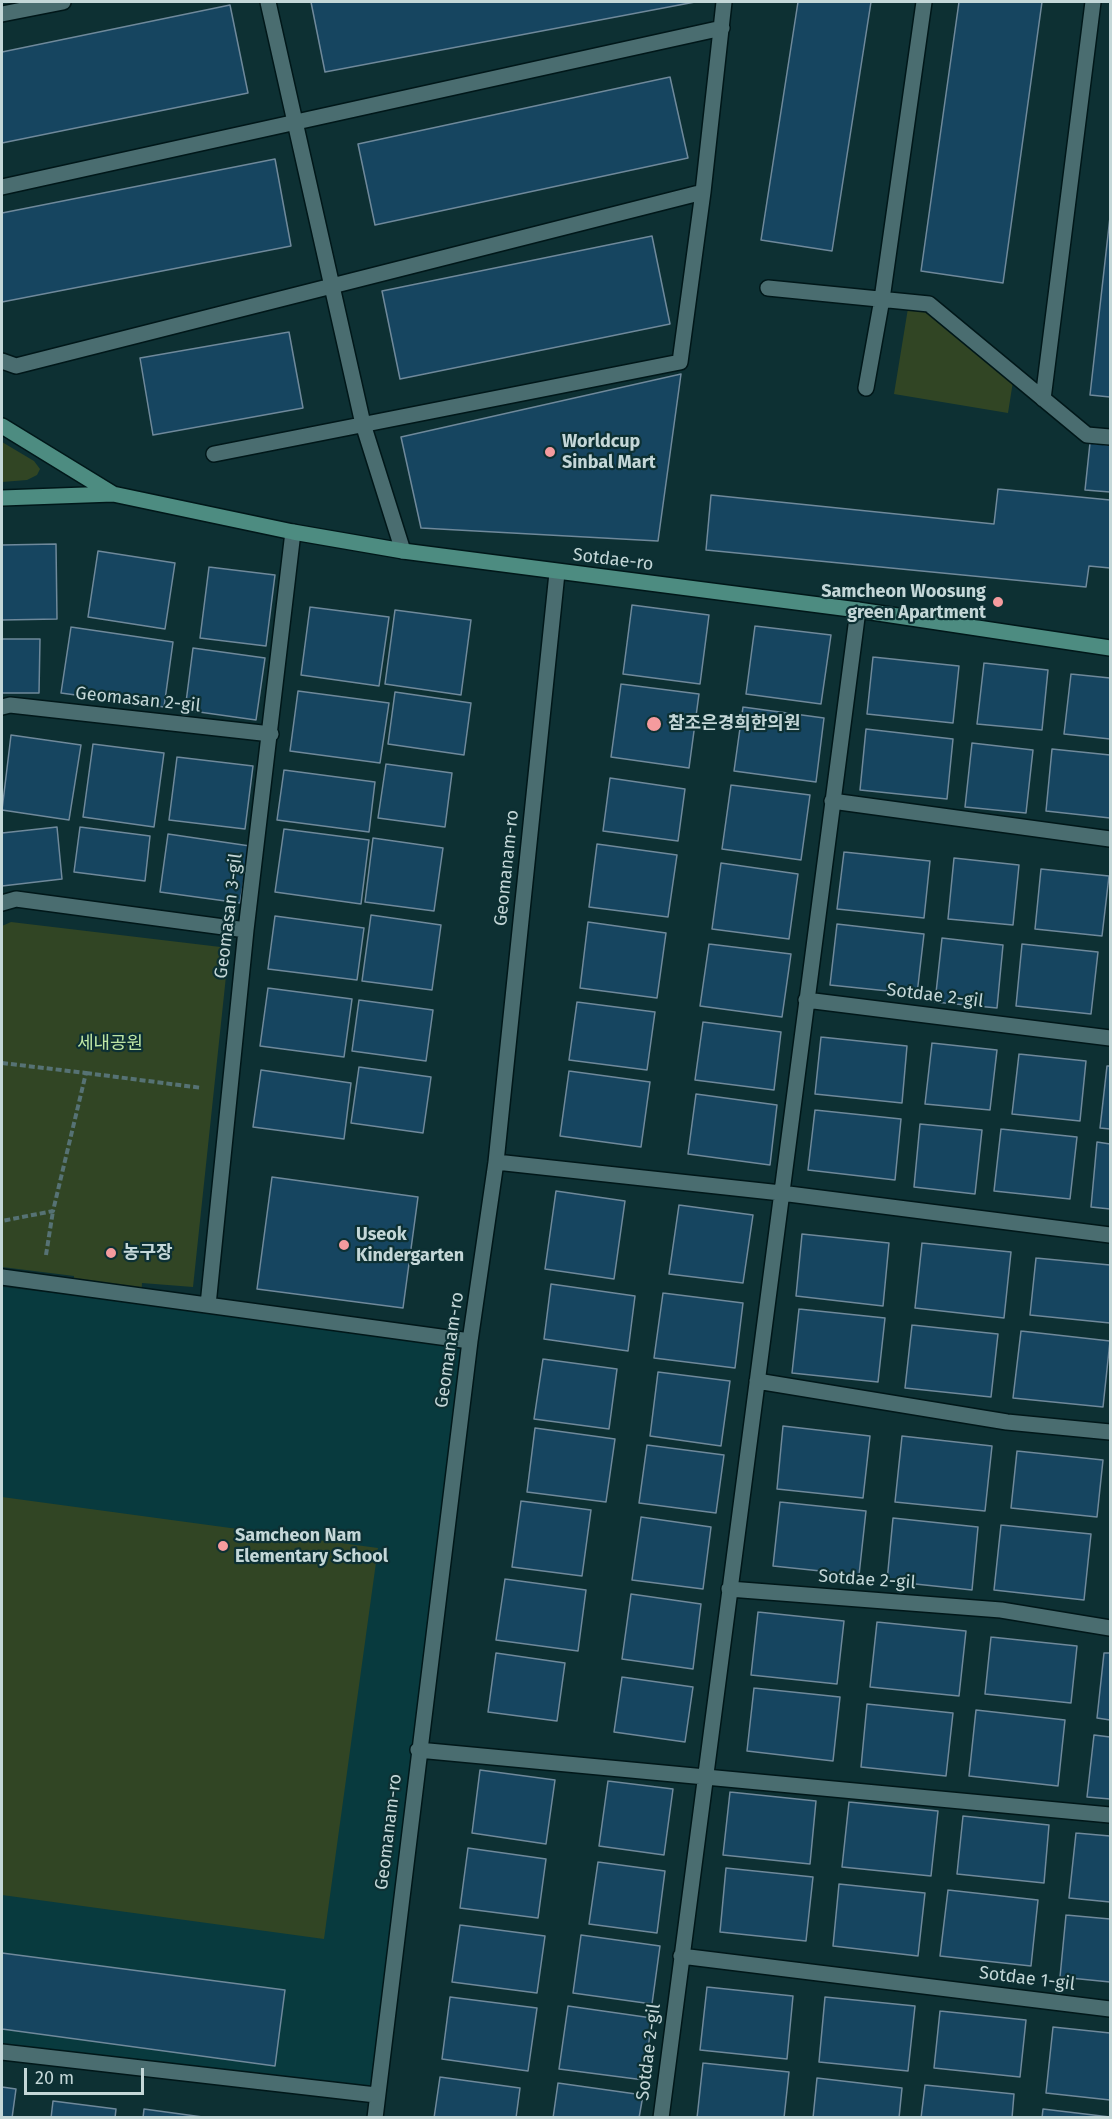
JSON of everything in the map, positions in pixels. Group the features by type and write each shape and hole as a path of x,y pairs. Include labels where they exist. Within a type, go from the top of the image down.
{"street":[{"path":"2,14 63,2"},
{"path":"268,2 363,424 403,551"},
{"path":"214,454 680,362 704,192 724,2"},
{"path":"866,388 882,299 924,2"},
{"path":"1043,399 1093,2"},
{"path":"2,187 722,28"},
{"path":"2,361 16,366 704,192"},
{"path":"768,288 930,304 1087,435 1110,437"},
{"path":"2,426 113,494"},
{"path":"2,498 113,494"},
{"name":"Sotdae-ro","path":"113,494 293,532 403,551 557,573 858,610 1110,648"},
{"name":"Geomasan 3-gil","path":"208,1305 246,930 293,532"},
{"name":"Geomanam-ro","path":"375,2118 418,1750 470,1341 496,1162 557,573"},
{"name":"Sotdae 2-gil","path":"661,2118 858,610"},
{"name":"Geomasan 2-gil","path":"2,708 10,705 270,734"},
{"path":"832,801 1110,839"},
{"path":"2,903 16,899 246,930"},
{"name":"Sotdae 2-gil","path":"806,1000 1110,1038"},
{"path":"496,1162 781,1193 1110,1235"},
{"path":"2,1277 470,1341"},
{"path":"757,1381 1007,1422 1110,1432"},
{"name":"Sotdae 2-gil","path":"729,1589 1001,1610 1110,1629"},
{"path":"418,1750 1110,1815"},
{"name":"Sotdae 1-gil","path":"681,1956 1110,2009"},
{"path":"2,2052 376,2096"}],"path":[{"path":"2,1063 230,1091"},
{"path":"42,1282 53,1211 86,1073"},
{"path":"2,1221 53,1211"}],"shaded area":[{"name":"Samcheon Nam Elementary School","path":"2,1287 470,1341 376,2095 2,2051"}],"green space":[{"path":"909,302 929,304 1014,375 1008,413 894,394"},
{"path":"2,442 34,461 40,469 37,475 27,480 2,482"},
{"name":"세내공원","path":"11,922 229,948 193,1287 142,1283 141,1298 73,1291 74,1276 2,1267 2,926"},
{"path":"2,1497 378,1548 324,1939 2,1895"}],"building":[{"path":"311,2 695,2 325,72"},
{"path":"798,2 871,2 832,251 761,240"},
{"path":"959,2 1042,2 1003,283 921,271"},
{"path":"230,5 248,93 2,143 2,52"},
{"path":"670,77 688,158 375,225 358,144"},
{"path":"275,159 291,246 2,302 2,213"},
{"path":"1110,217 1110,397 1090,395"},
{"path":"652,236 670,324 400,379 382,291"},
{"path":"289,332 303,408 153,435 140,358"},
{"path":"681,374 658,541 421,528 401,437"},
{"path":"1090,443 1110,445 1110,492 1085,490"},
{"path":"998,489 1110,500 1110,568 1089,566 1086,587 706,550 711,495 994,524"},
{"path":"56,544 57,619 2,620 2,545"},
{"path":"98,551 175,563 165,629 88,617"},
{"path":"209,567 275,575 266,646 200,638"},
{"path":"632,605 709,615 700,684 623,674"},
{"path":"310,607 389,617 379,686 301,675"},
{"path":"395,610 471,620 461,695 385,684"},
{"path":"755,626 831,635 821,704 746,694"},
{"path":"71,627 173,642 164,707 61,693"},
{"path":"2,639 40,639 39,693 2,693"},
{"path":"193,648 265,658 256,720 185,710"},
{"path":"873,657 959,666 953,723 867,714"},
{"path":"984,663 1048,670 1042,730 977,724"},
{"path":"1071,674 1110,678 1110,739 1064,734"},
{"path":"621,684 699,694 689,768 611,757"},
{"path":"298,691 389,703 380,763 290,751"},
{"path":"395,692 471,703 464,755 388,744"},
{"path":"743,707 824,718 816,782 734,771"},
{"path":"866,729 953,739 947,799 860,790"},
{"path":"11,735 81,745 69,820 2,810"},
{"path":"972,743 1033,750 1026,813 965,807"},
{"path":"93,744 164,753 154,827 83,817"},
{"path":"1052,749 1110,755 1110,818 1046,811"},
{"path":"177,757 253,766 245,829 169,820"},
{"path":"386,764 452,773 445,827 378,818"},
{"path":"284,770 375,782 369,832 277,820"},
{"path":"610,778 685,789 678,841 603,831"},
{"path":"731,785 810,795 801,860 722,849"},
{"path":"57,827 62,879 2,886 2,833"},
{"path":"80,827 150,836 145,881 74,872"},
{"path":"284,829 369,840 361,904 275,892"},
{"path":"168,834 250,846 240,903 160,892"},
{"path":"373,838 443,848 434,911 365,902"},
{"path":"597,844 677,855 668,917 589,907"},
{"path":"844,852 930,861 924,918 837,909"},
{"path":"954,858 1019,865 1013,925 948,919"},
{"path":"721,863 798,874 789,939 712,929"},
{"path":"1041,869 1109,876 1102,936 1035,929"},
{"path":"371,915 441,925 432,990 362,981"},
{"path":"275,916 364,928 357,980 268,969"},
{"path":"588,922 666,933 657,998 580,988"},
{"path":"837,924 924,934 917,994 830,985"},
{"path":"942,938 1003,945 997,1008 935,1002"},
{"path":"709,944 791,954 782,1017 700,1006"},
{"path":"1022,944 1098,952 1091,1014 1016,1006"},
{"path":"268,988 352,999 344,1057 260,1046"},
{"path":"359,1000 433,1010 426,1061 352,1051"},
{"path":"577,1002 655,1012 647,1070 569,1060"},
{"path":"703,1022 781,1032 774,1090 695,1080"},
{"path":"821,1037 907,1046 902,1103 815,1094"},
{"path":"932,1043 997,1050 990,1110 925,1104"},
{"path":"1019,1054 1086,1061 1080,1121 1012,1114"},
{"path":"1107,1066 1110,1066 1110,1129 1100,1128"},
{"path":"359,1067 431,1077 423,1133 351,1123"},
{"path":"261,1070 351,1083 344,1139 253,1127"},
{"path":"569,1071 650,1082 641,1147 560,1136"},
{"path":"696,1094 777,1105 770,1165 688,1154"},
{"path":"815,1110 901,1119 895,1180 808,1170"},
{"path":"920,1124 982,1130 975,1194 914,1187"},
{"path":"1001,1129 1077,1137 1070,1199 994,1191"},
{"path":"1097,1142 1110,1144 1110,1209 1091,1207"},
{"path":"272,1177 418,1197 403,1308 257,1289"},
{"path":"556,1191 625,1201 614,1279 545,1269"},
{"path":"679,1205 753,1215 743,1283 669,1274"},
{"path":"802,1234 889,1243 883,1306 796,1296"},
{"path":"922,1243 1011,1252 1004,1318 915,1308"},
{"path":"1036,1258 1110,1265 1110,1323 1030,1315"},
{"path":"551,1284 635,1296 628,1351 544,1339"},
{"path":"663,1293 743,1303 735,1368 654,1358"},
{"path":"799,1309 885,1318 878,1382 792,1373"},
{"path":"912,1325 998,1334 991,1397 905,1388"},
{"path":"1021,1331 1110,1341 1103,1407 1013,1398"},
{"path":"543,1359 617,1369 609,1429 534,1419"},
{"path":"658,1372 730,1381 721,1446 650,1436"},
{"path":"783,1426 870,1436 863,1498 777,1489"},
{"path":"535,1428 615,1439 606,1502 527,1492"},
{"path":"902,1436 992,1446 985,1511 895,1502"},
{"path":"647,1445 724,1455 716,1513 639,1503"},
{"path":"1017,1451 1103,1460 1097,1517 1011,1508"},
{"path":"521,1501 591,1510 582,1576 512,1567"},
{"path":"780,1502 866,1511 859,1575 773,1566"},
{"path":"641,1517 711,1527 703,1589 632,1580"},
{"path":"893,1518 978,1527 972,1590 887,1581"},
{"path":"1001,1525 1091,1534 1084,1600 994,1590"},
{"path":"505,1579 586,1590 578,1651 496,1640"},
{"path":"631,1594 701,1604 693,1669 622,1659"},
{"path":"758,1612 844,1621 837,1684 751,1675"},
{"path":"877,1622 966,1631 959,1696 870,1687"},
{"path":"991,1637 1077,1646 1071,1703 985,1694"},
{"path":"496,1653 565,1663 557,1721 488,1712"},
{"path":"1104,1653 1110,1653 1110,1720 1097,1718"},
{"path":"622,1677 693,1687 685,1742 614,1732"},
{"path":"754,1688 840,1697 833,1761 747,1751"},
{"path":"867,1704 953,1713 946,1776 861,1767"},
{"path":"976,1710 1065,1720 1058,1786 969,1776"},
{"path":"1094,1735 1110,1737 1110,1799 1087,1797"},
{"path":"480,1770 555,1780 546,1844 472,1833"},
{"path":"608,1781 673,1789 664,1855 599,1846"},
{"path":"730,1792 816,1801 810,1864 723,1855"},
{"path":"849,1802 938,1811 931,1876 842,1867"},
{"path":"963,1816 1049,1825 1044,1883 957,1874"},
{"path":"1076,1833 1110,1836 1110,1902 1069,1898"},
{"path":"468,1848 546,1859 538,1918 460,1908"},
{"path":"598,1862 665,1871 657,1933 589,1924"},
{"path":"726,1868 813,1877 806,1941 720,1932"},
{"path":"839,1884 925,1893 918,1956 833,1946"},
{"path":"948,1890 1038,1900 1031,1966 940,1956"},
{"path":"1066,1915 1110,1919 1110,1982 1060,1977"},
{"path":"460,1925 545,1936 537,1993 452,1982"},
{"path":"581,1935 660,1946 652,2004 573,1993"},
{"path":"2,1953 285,1990 275,2066 2,2029"},
{"path":"707,1987 793,1996 787,2059 700,2050"},
{"path":"450,1997 537,2008 528,2071 442,2059"},
{"path":"825,1997 915,2006 908,2071 819,2062"},
{"path":"568,2006 652,2018 644,2080 559,2069"},
{"path":"940,2011 1026,2020 1020,2077 934,2068"},
{"path":"1053,2027 1110,2033 1110,2100 1046,2093"},
{"path":"703,2063 789,2072 784,2118 697,2118"},
{"path":"440,2077 520,2088 516,2118 434,2118"},
{"path":"817,2078 902,2088 899,2118 813,2118"},
{"path":"558,2083 643,2095 639,2118 553,2118"},
{"path":"925,2085 1014,2094 1012,2118 921,2118"},
{"path":"2,2087 16,2089 12,2118 2,2118"},
{"path":"53,2101 116,2109 115,2118 51,2118"},
{"path":"144,2109 210,2118 143,2118"},
{"path":"1043,2109 1110,2117 1110,2118 1042,2118"}],"place":[{"name":"Worldcup Sinbal Mart","path":"550,452"},
{"name":"Samcheon Woosung green Apartment","path":"998,602"},
{"name":"참조은경희한의원","path":"654,724"},
{"name":"Useok Kindergarten","path":"344,1245"},
{"name":"농구장","path":"111,1253"},
{"name":"Samcheon Nam Elementary School","path":"223,1546"}]}
